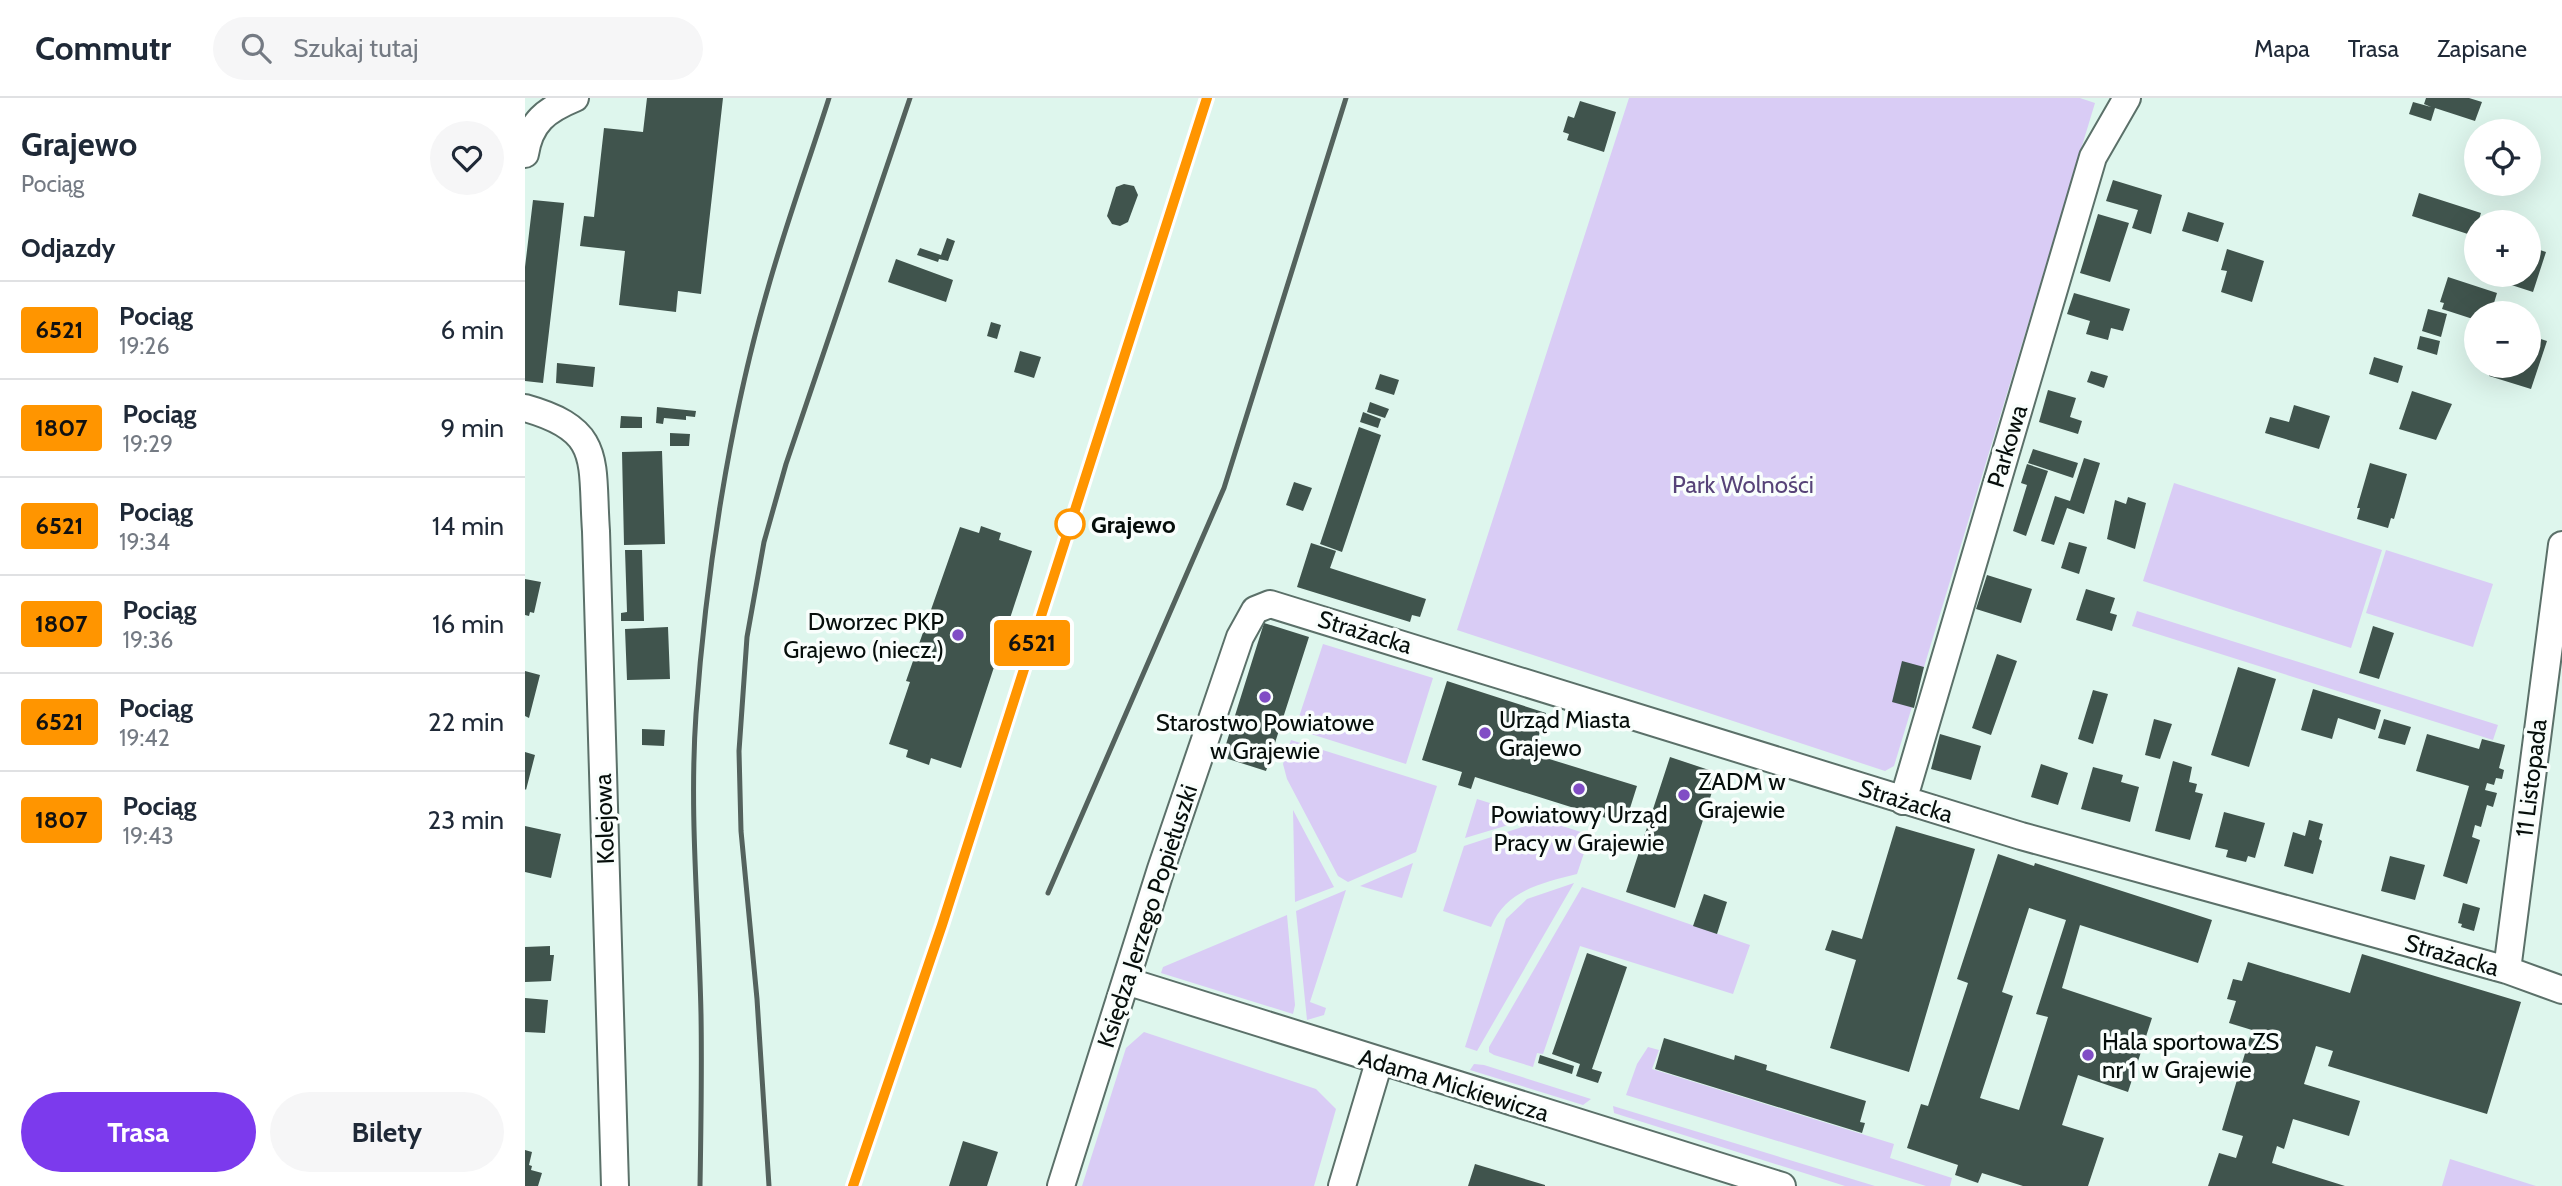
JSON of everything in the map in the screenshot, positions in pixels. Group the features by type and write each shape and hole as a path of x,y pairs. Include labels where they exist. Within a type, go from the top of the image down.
{"street":[{"path":"525,154 528,137 536,121 545,112 575,98"},
{"name":"Parkowa","path":"1903,801 2093,157 2127,98"},
{"name":"Kolejowa","path":"525,408 554,416 568,424 578,432 590,453 596,531 615,1186"},
{"name":"11 Listopada","path":"2507,970 2555,652 2562,545"},
{"name":"Strażacka","path":"1255,610 1270,604 1291,609 1903,801 2507,970 2562,990"},
{"name":"Księdza Jerzego Popiełuszki","path":"1061,1186 1240,637 1255,610"},
{"name":"Adama Mickiewicza","path":"1126,981 1782,1186"},
{"path":"1342,1186 1379,1062"}],"green space":[{"name":"Park Wolności","path":"1629,98 2080,98 2095,103 1894,766 1885,771 1457,630"},
{"path":"2174,483 2382,550 2351,648 2143,581"},
{"path":"2386,550 2493,584 2473,647 2366,613"},
{"path":"2137,611 2498,725 2493,740 2132,626"},
{"path":"1323,644 1433,678 1406,764 1295,729"},
{"path":"1291,740 1437,786 1416,852 1348,882 1338,876 1287,779 1283,764"},
{"path":"1477,799 1535,817 1465,838"},
{"path":"1293,810 1334,887 1295,902"},
{"path":"1544,820 1590,835 1577,874 1538,885 1516,896 1506,904 1491,927 1443,911 1464,846"},
{"path":"1413,863 1402,898 1360,886"},
{"path":"1574,883 1477,1051 1465,1047 1506,919 1527,899"},
{"path":"1582,887 1750,945 1733,994 1580,946 1543,1054 1537,1053 1533,1067 1494,1055 1489,1052 1489,1047"},
{"path":"1346,890 1310,1002 1326,1008 1324,1015 1307,1020 1296,911"},
{"path":"1287,915 1295,1005 1293,1014 1161,973 1163,967"},
{"path":"1144,1032 1316,1089 1336,1109 1314,1186 1082,1186 1126,1048"},
{"path":"1648,1047 1659,1050 1652,1069 1894,1144 1890,1158 1952,1178 1950,1186 1926,1186 1626,1095 1637,1064"},
{"path":"1474,1064 1591,1099 1583,1105 1470,1070"},
{"path":"1613,1106 1875,1186 1845,1186 1614,1113"},
{"path":"2450,1159 2536,1186 2442,1186"}],"building":[{"path":"647,98 723,98 701,294 678,291 676,312 619,305 625,251 580,246 584,216 594,217 604,128 643,132"},
{"path":"2426,98 2469,98 2482,102 2476,119 2435,108 2431,121 2409,114 2413,102 2431,107 2424,104"},
{"path":"1580,101 1616,112 1604,152 1567,140 1569,134 1563,132 1568,116 1574,118"},
{"path":"2113,180 2162,195 2151,234 2132,228 2138,210 2106,201"},
{"path":"1124,184 1134,186 1138,195 1128,222 1120,226 1112,224 1107,216 1116,187"},
{"path":"2419,193 2472,210 2464,210 2464,233 2412,216"},
{"path":"533,200 564,203 543,383 525,381 525,267"},
{"path":"2188,212 2224,223 2218,242 2182,231"},
{"path":"2098,214 2129,223 2110,282 2080,273"},
{"path":"947,238 955,241 948,261 939,259 938,262 917,255 920,248 941,255"},
{"path":"2227,249 2264,261 2252,302 2221,292 2227,271 2221,270"},
{"path":"2541,250 2546,252 2541,267"},
{"path":"896,259 953,280 946,302 888,282"},
{"path":"2448,277 2464,282 2464,287 2479,287 2497,293 2495,301 2464,301 2464,316 2442,309 2444,303 2440,302"},
{"path":"2518,287 2535,287 2533,292"},
{"path":"2074,293 2130,309 2123,331 2111,328 2108,340 2086,334 2090,321 2067,314"},
{"path":"2428,309 2447,314 2441,337 2422,331"},
{"path":"991,322 1001,325 997,339 987,336"},
{"path":"2420,336 2440,341 2437,355 2417,349"},
{"path":"2541,339 2547,341 2541,359"},
{"path":"1020,351 1041,357 1034,378 1014,372"},
{"path":"2374,357 2403,366 2398,383 2369,374"},
{"path":"557,363 595,367 593,387 556,383"},
{"path":"2091,371 2108,376 2104,388 2087,382"},
{"path":"1380,374 1399,380 1394,395 1375,389"},
{"path":"2495,378 2535,378 2531,389"},
{"path":"2048,390 2076,398 2070,417 2082,421 2078,434 2039,422"},
{"path":"2412,391 2452,404 2436,440 2399,429"},
{"path":"1370,402 1389,409 1385,418 1367,412"},
{"path":"2294,405 2330,416 2319,449 2265,433 2270,417 2289,422"},
{"path":"657,407 696,411 695,417 686,416 686,420 664,418 663,424 656,423"},
{"path":"1363,412 1381,419 1378,428 1360,422"},
{"path":"621,416 642,417 642,428 620,428"},
{"path":"1359,427 1381,435 1342,552 1320,544"},
{"path":"670,433 690,434 689,446 670,446"},
{"path":"2033,449 2078,463 2073,478 2028,463"},
{"path":"662,451 665,544 624,545 622,452"},
{"path":"2084,458 2100,463 2084,514 2067,508 2054,545 2041,541 2055,496 2070,501"},
{"path":"2370,463 2407,474 2394,519 2391,518 2388,528 2357,519 2360,508 2357,508"},
{"path":"2027,464 2048,471 2026,536 2013,531 2027,485 2021,483"},
{"path":"1294,482 1312,488 1303,511 1286,505"},
{"path":"2128,497 2146,503 2135,549 2107,539 2115,500 2126,504"},
{"name":"Dworzec PKP Grajewo (niecz.)","path":"981,526 1001,533 999,540 1032,551 961,768 931,758 929,765 906,757 908,750 889,744 910,682 906,681 960,527 979,533"},
{"path":"2069,542 2087,547 2079,574 2061,568"},
{"path":"1311,543 1336,551 1330,568 1426,599 1420,617 1412,615 1410,622 1297,587"},
{"path":"625,550 642,550 644,621 621,621 621,613 627,612"},
{"path":"1987,575 2032,589 2021,623 1976,609"},
{"path":"525,579 541,582 534,613 530,612 529,616 525,615"},
{"path":"2086,589 2115,598 2110,613 2117,615 2112,631 2076,620"},
{"name":"Starostwo Powiatowe w Grajewie","path":"1264,623 1309,637 1266,771 1222,757"},
{"path":"2373,626 2394,633 2379,679 2359,673"},
{"path":"668,627 670,679 627,680 625,629"},
{"path":"1997,654 2017,661 1991,735 1972,728"},
{"path":"1902,661 1924,667 1914,708 1892,702"},
{"path":"2238,667 2276,679 2249,767 2211,755"},
{"path":"525,671 540,675 529,718 525,716"},
{"name":"Urząd Miasta Grajewo","path":"1447,681 1546,713 1533,754 1637,786 1625,824 1475,777 1471,789 1458,785 1462,772 1422,760"},
{"path":"2313,689 2381,710 2375,730 2338,718 2332,739 2301,730"},
{"path":"2093,690 2108,694 2093,744 2078,739"},
{"path":"2154,719 2172,724 2160,759 2145,755"},
{"path":"2384,719 2411,727 2405,745 2378,738"},
{"path":"642,729 665,730 664,746 642,745"},
{"path":"1940,734 1981,746 1971,780 1931,769"},
{"path":"2427,734 2479,749 2482,739 2505,745 2499,768 2504,770 2502,779 2496,778 2494,785 2487,783 2485,790 2497,793 2493,807 2487,805 2481,827 2475,825 2472,837 2480,840 2467,884 2443,876 2469,786 2416,771"},
{"path":"525,752 535,755 526,790 525,789"},
{"path":"1670,757 1718,773 1675,908 1626,892"},
{"path":"2173,761 2192,767 2189,782 2197,784 2195,792 2203,794 2190,840 2155,831"},
{"path":"2041,764 2068,773 2058,805 2031,797"},
{"path":"2093,767 2123,775 2121,782 2139,787 2130,822 2081,809"},
{"path":"2224,812 2265,823 2255,858 2248,856 2246,862 2226,857 2228,850 2215,847"},
{"path":"2309,820 2323,824 2319,839 2322,841 2313,874 2284,866 2293,832 2305,836"},
{"path":"525,826 561,834 551,878 525,872"},
{"path":"1896,826 1975,849 1909,1072 1830,1048 1856,960 1825,950 1832,930 1862,939"},
{"path":"1998,854 2034,866 2035,863 2212,920 2198,963 2080,925 2062,988 2152,1018 2128,1092 2078,1075 2062,1125 2104,1138 2088,1186 2023,1186 1982,1173 1978,1183 1955,1175 1958,1165 1907,1148 1921,1104 1928,1106 1968,983 1957,979","holes":["2029,908 2066,920 2036,1014 2048,1017 2019,1110 1980,1098 2013,996 2002,992"]},
{"path":"2390,856 2425,865 2415,900 2381,891"},
{"path":"1704,894 1727,902 1717,934 1693,926"},
{"path":"2463,903 2480,908 2474,931 2461,927 2462,924 2458,923"},
{"path":"550,946 550,955 554,955 551,981 525,982 525,947"},
{"path":"1587,953 1627,967 1592,1069 1602,1072 1598,1083 1576,1076 1580,1064 1552,1054"},
{"path":"2362,954 2521,1002 2487,1114 2328,1066 2333,1051 2316,1046 2304,1084 2360,1101 2349,1136 2293,1119 2284,1149 2277,1146 2272,1163 2345,1186 2208,1186 2219,1153 2236,1158 2243,1136 2222,1130 2252,1030 2229,1023 2236,1001 2227,999 2233,979 2242,981 2248,962 2350,993"},
{"path":"525,998 548,1000 545,1033 525,1032"},
{"path":"1664,1038 1734,1060 1735,1055 1767,1065 1766,1070 1866,1101 1860,1122 1865,1123 1862,1133 1655,1069"},
{"path":"1540,1055 1574,1066 1572,1074 1538,1063"},
{"path":"963,1141 998,1152 987,1186 949,1186"},
{"path":"525,1150 532,1152 529,1165 532,1166 531,1170 542,1173 538,1186 525,1186"},
{"path":"1475,1164 1545,1185 1545,1186 1468,1186"}],"railway":[{"path":"700,1186 701,1014 694,752 706,608 721,499 754,339 782,240 829,98"},
{"path":"769,1186 757,999 741,831 739,751 747,637 764,542 786,464 910,98"},
{"path":"853,1186 942,925 1207,98"},
{"path":"1048,893 1224,488 1346,98"}],"train":[{"name":"6521","path":"853,1186 942,925 1207,98"}],"place":[{"name":"Grajewo","path":"1070,524"},
{"name":"Dworzec PKP Grajewo (niecz.)","path":"958,635"},
{"name":"Starostwo Powiatowe w Grajewie","path":"1265,697"},
{"name":"Urząd Miasta Grajewo","path":"1485,733"},
{"name":"Powiatowy Urząd Pracy w Grajewie","path":"1579,789"},
{"name":"ZADM w Grajewie","path":"1684,795"},
{"name":"Hala sportowa ZS nr 1 w Grajewie","path":"2088,1055"}]}
